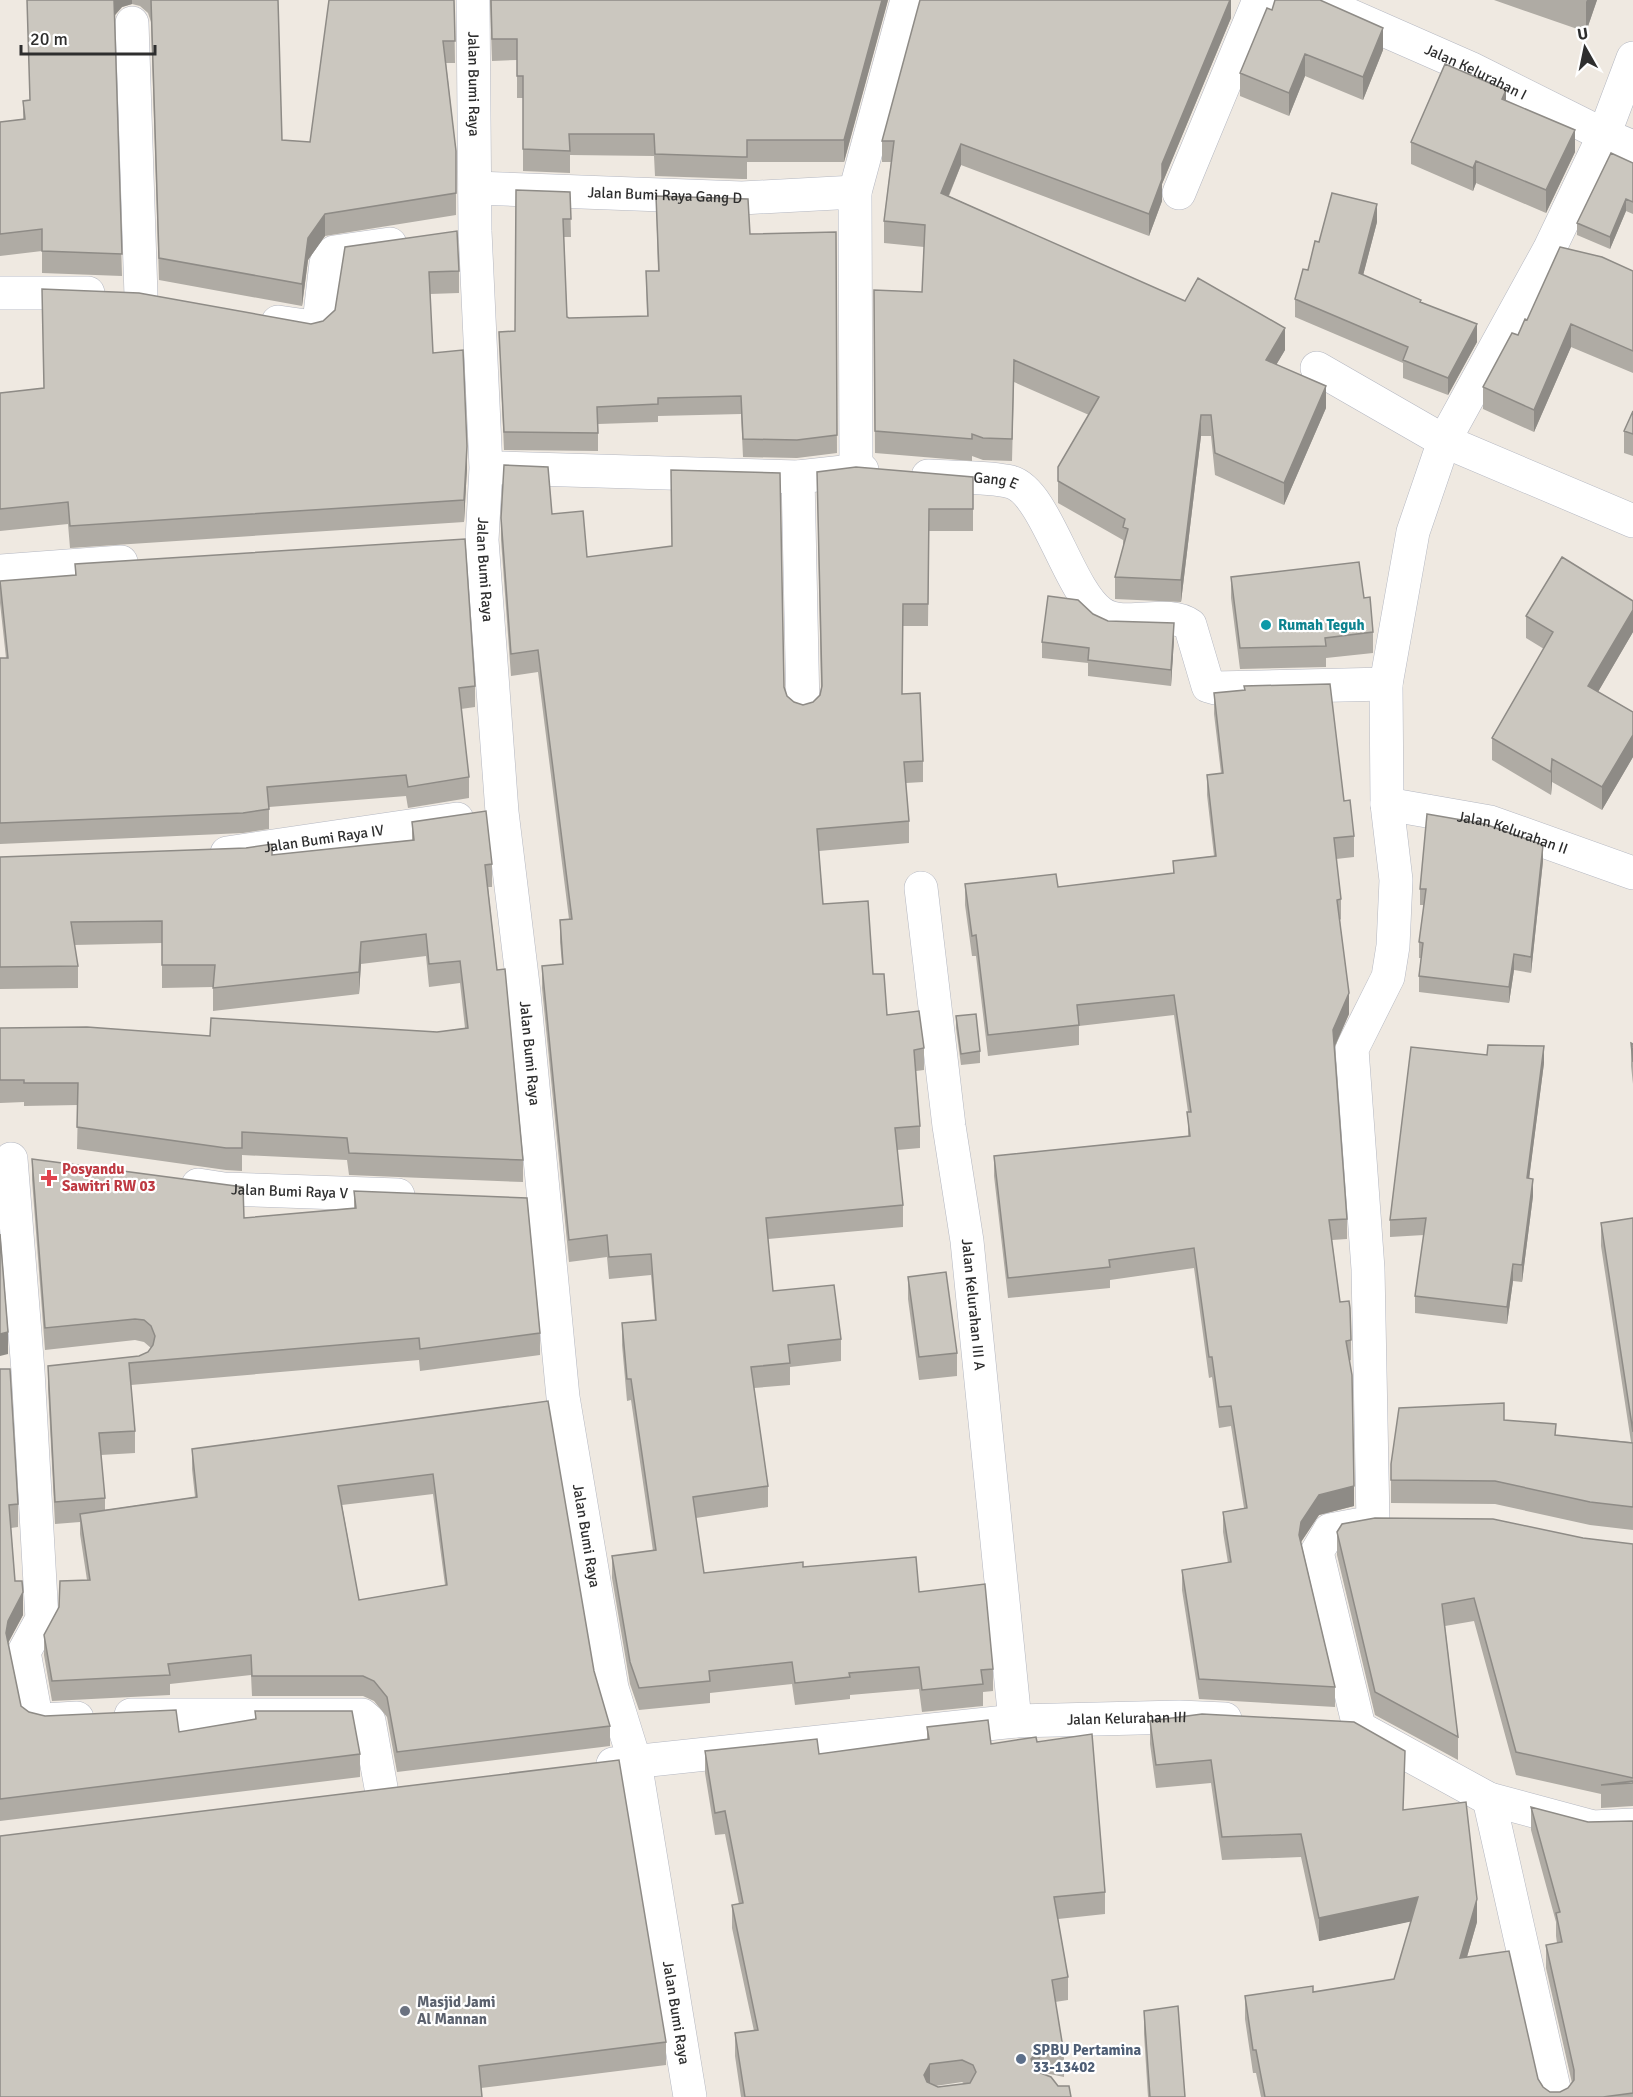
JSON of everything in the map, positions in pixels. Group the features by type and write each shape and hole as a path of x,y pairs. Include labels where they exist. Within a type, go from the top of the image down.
{"street":[{"name":"Jalan Bumi Raya","path":"473,0 475,231 486,468 470,540 524,993 531,1201 612,1688 635,1762 690,2097"},
{"path":"856,470 855,192 908,0"},
{"path":"1179,193 1259,0"},
{"name":"Jalan Kelurahan I","path":"1315,0 1470,68 1619,141"},
{"path":"132,23 141,296"},
{"path":"1359,1727 1317,1552 1330,1530 1388,1522 1352,1049 1388,976 1393,946 1396,880 1387,804 1386,684 1413,532 1444,441 1549,250 1619,141 1633,58"},
{"name":"Jalan Bumi Raya Gang D","path":"476,188 742,198 855,192"},
{"path":"244,316 313,327 319,323 326,263 329,255 334,252 475,231"},
{"path":"0,293 65,291 141,296 175,302"},
{"path":"1317,368 1444,441 1633,520"},
{"name":"Gang E","path":"486,468 798,477 856,470 1012,483 1034,503 1086,596 1100,613 1115,619 1179,620 1190,625 1208,686 1215,688 1386,684"},
{"path":"798,477 803,708"},
{"path":"0,571 148,560"},
{"name":"Jalan Kelurahan II","path":"1387,804 1490,822 1633,873"},
{"name":"Jalan Bumi Raya IV","path":"192,855 245,852 502,812"},
{"name":"Jalan Kelurahan III A","path":"921,888 949,1126 967,1241 1015,1721"},
{"path":"46,1164 5,1158 14,1373 42,1619 24,1652 36,1717 44,1720 141,1714 362,1715 369,1721 394,1791 347,1797"},
{"name":"Jalan Bumi Raya V","path":"165,1180 224,1189 424,1196"},
{"path":"14,1373 60,1368"},
{"name":"Jalan Kelurahan III","path":"584,1768 1015,1721 1179,1717 1251,1721"},
{"path":"1323,1725 1359,1727 1489,1799 1593,1827 1633,1825"},
{"path":"1489,1799 1556,2097"}],"building":[{"path":"27,0 114,0 122,254 42,251 42,229 0,234 0,122 25,119 23,101 30,100"},
{"path":"151,0 278,0 282,140 310,142 329,0 454,0 455,41 443,41 456,151 456,193 325,214 308,238 302,284 159,258"},
{"path":"491,0 882,0 844,140 747,140 747,157 742,157 655,154 654,134 569,134 570,151 523,149 523,76 517,76 517,39 492,39"},
{"path":"920,0 1230,0 1162,164 1162,179 1149,214 961,144 941,193 1185,301 1198,278 1285,328 1266,360 1326,386 1284,483 1215,453 1211,415 1201,415 1181,580 1115,577 1128,529 1123,527 1125,519 1058,481 1058,467 1099,397 1014,360 1012,439 983,438 972,434 972,439 875,431 874,290 922,292 925,225 884,221 894,141 882,141"},
{"path":"1275,0 1320,0 1383,28 1363,77 1305,54 1289,93 1240,73 1267,8 1272,10"},
{"path":"1445,64 1506,90 1502,99 1575,130 1546,190 1476,161 1473,168 1411,142"},
{"path":"1611,153 1633,163 1633,202 1626,199 1610,237 1577,223"},
{"path":"516,190 570,192 571,219 563,219 567,317 569,318 648,316 646,271 659,271 656,196 748,199 750,234 836,232 837,435 797,440 743,439 741,396 658,398 658,404 597,407 598,433 504,432 499,332 515,331"},
{"path":"1332,193 1377,204 1359,273 1421,300 1420,302 1477,324 1448,378 1403,360 1408,347 1295,299 1303,269 1308,270 1315,241 1319,242"},
{"path":"457,231 459,271 429,272 433,353 463,350 467,446 464,500 70,526 68,502 0,509 0,393 44,388 42,289 139,293 311,324 323,321 335,310 345,247"},
{"path":"1560,247 1602,257 1633,271 1633,351 1571,324 1534,410 1483,387 1512,333 1518,335 1525,319 1527,320"},
{"path":"1633,411 1633,434 1624,431"},
{"path":"504,465 548,467 552,514 583,511 587,557 672,546 671,470 780,473 784,687 787,696 803,705 813,702 820,695 822,686 817,472 856,467 973,477 973,509 929,509 928,604 903,604 902,694 920,693 923,761 904,762 909,821 817,829 823,904 868,901 873,974 884,974 887,1015 919,1011 924,1048 914,1050 920,1126 895,1128 903,1205 766,1218 773,1291 834,1285 841,1339 788,1345 790,1363 751,1367 768,1486 693,1497 704,1573 803,1562 803,1567 916,1557 919,1592 985,1584 993,1669 981,1670 983,1684 922,1690 919,1667 849,1673 850,1677 795,1683 792,1662 709,1671 710,1681 639,1688 630,1662 612,1556 656,1550 631,1379 627,1379 622,1323 656,1320 651,1254 609,1257 607,1235 569,1240 542,966 563,964 560,920 572,919 538,650 511,654 501,518"},
{"path":"465,539 475,686 459,688 469,777 408,787 406,775 267,787 269,809 243,813 0,823 0,658 8,658 0,581 76,575 75,564"},
{"path":"1562,557 1633,601 1633,610 1588,686 1633,712 1633,735 1602,787 1552,759 1551,772 1492,738 1553,632 1526,616"},
{"path":"1359,562 1364,598 1370,597 1373,632 1325,638 1326,646 1240,648 1231,577"},
{"path":"1048,596 1078,600 1093,614 1108,621 1174,623 1171,670 1088,660 1089,648 1042,642"},
{"path":"1330,684 1344,801 1350,800 1354,836 1334,838 1341,899 1337,900 1349,993 1333,1030 1347,1219 1329,1220 1340,1302 1349,1301 1350,1308 1351,1340 1346,1341 1352,1375 1354,1486 1319,1495 1301,1522 1299,1535 1335,1687 1199,1679 1182,1570 1231,1562 1223,1512 1247,1508 1231,1406 1219,1407 1212,1357 1209,1357 1194,1248 1109,1260 1110,1267 1008,1278 994,1156 1190,1136 1187,1112 1191,1112 1174,995 1077,1005 1079,1025 988,1035 976,935 972,936 965,884 1056,874 1058,887 1174,873 1173,861 1216,856 1207,775 1223,773 1214,693 1245,690 1244,686"},
{"path":"486,811 492,864 485,865 497,970 505,969 523,1160 349,1153 347,1138 242,1132 242,1148 226,1148 77,1127 78,1083 24,1083 24,1080 0,1080 0,1028 87,1027 210,1036 211,1018 437,1032 468,1028 460,961 429,964 426,934 361,942 359,972 213,988 215,965 162,965 162,921 71,922 78,966 0,967 0,857 246,848 272,844 272,855 414,840 412,822"},
{"path":"1427,814 1485,824 1543,845 1531,957 1514,954 1509,987 1419,976 1423,943 1419,942 1426,889 1420,889"},
{"path":"976,1014 980,1051 961,1054 956,1016"},
{"path":"1488,1045 1544,1046 1527,1178 1533,1179 1522,1265 1513,1264 1507,1307 1415,1296 1426,1218 1390,1220 1411,1047 1487,1055"},
{"path":"32,1159 243,1187 244,1218 356,1208 354,1191 527,1198 540,1333 420,1349 419,1338 129,1363 135,1431 99,1433 105,1498 55,1502 48,1366 139,1356 148,1352 155,1336 151,1326 144,1320 135,1319 45,1328"},
{"path":"1633,1218 1633,1432 1601,1223"},
{"path":"0,1234 8,1332 0,1334"},
{"path":"946,1272 957,1353 919,1357 908,1277"},
{"path":"0,1369 10,1369 18,1504 9,1505 15,1581 22,1581 23,1592 8,1621 6,1633 21,1706 29,1712 45,1716 176,1710 179,1732 256,1719 255,1711 352,1711 360,1754 0,1799"},
{"path":"548,1401 594,1671 610,1726 397,1752 387,1697 374,1681 363,1676 252,1676 251,1655 168,1664 170,1675 52,1681 44,1635 59,1607 60,1581 90,1580 80,1514 197,1497 192,1449","holes":["433,1474 447,1585 359,1600 338,1486"]},
{"path":"1504,1403 1504,1420 1556,1424 1555,1435 1633,1443 1633,1507 1590,1502 1495,1481 1391,1480 1399,1408"},
{"path":"1375,1518 1493,1519 1583,1538 1633,1544 1633,1778 1516,1752 1474,1598 1442,1604 1458,1737 1375,1692 1337,1532 1342,1524"},
{"path":"1202,1714 1354,1722 1405,1751 1403,1810 1466,1802 1477,1899 1460,1958 1509,1951 1538,2079 1550,2092 1560,2092 1568,2088 1574,2080 1574,2070 1546,1945 1562,1942 1556,1913 1560,1912 1531,1807 1588,1822 1633,1821 1633,2093 1603,2097 1265,2097 1256,2050 1253,2050 1245,1996 1313,1986 1313,1992 1394,1979 1418,1897 1319,1918 1301,1834 1222,1837 1211,1760 1156,1765 1150,1721"},
{"path":"988,1720 991,1744 1036,1737 1037,1742 1092,1734 1105,1892 1054,1897 1068,1977 1052,1980 1064,2054 1040,2049 1031,2059 1035,2071 1051,2077 1058,2086 1069,2086 1071,2097 745,2097 735,2033 758,2030 732,1905 743,1903 725,1811 715,1813 705,1751 817,1739 819,1754 929,1739 927,1727","holes":["962,2060 973,2065 976,2072 970,2083 938,2087 927,2082 924,2075 930,2064"]},
{"path":"619,1760 666,2042 479,2066 482,2097 0,2097 0,1836"},
{"path":"1633,1781 1633,1783 1601,1785"},
{"path":"1178,2006 1185,2097 1150,2097 1144,2011"}],"place":[{"name":"Rumah Teguh","path":"1266,625"},
{"name":"Posyandu Sawitri RW 03","path":"49,1178"},
{"name":"Masjid Jami Al Mannan","path":"405,2011"},
{"name":"SPBU Pertamina 33-13402","path":"1021,2059"}]}
